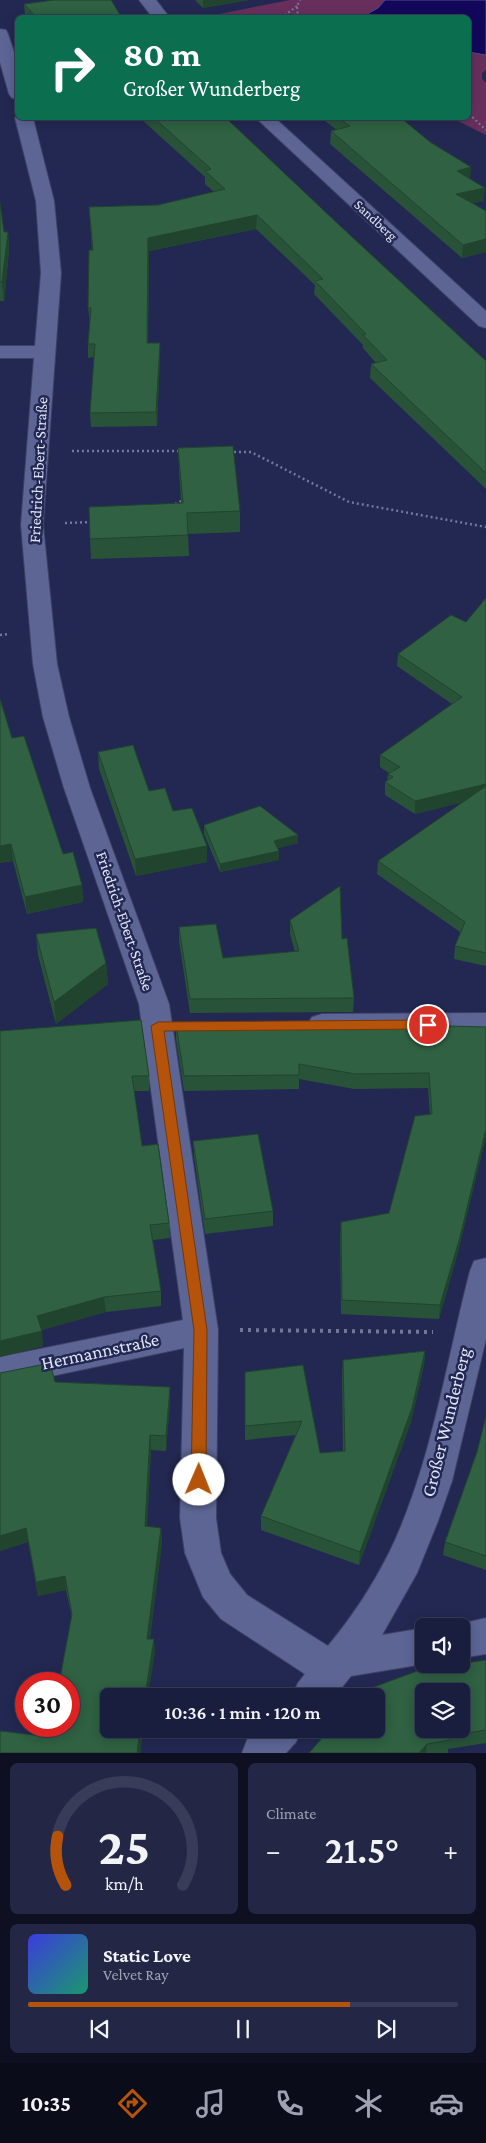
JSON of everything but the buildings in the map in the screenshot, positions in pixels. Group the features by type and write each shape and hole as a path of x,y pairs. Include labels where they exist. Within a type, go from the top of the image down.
{"street":[{"path":"147,0 160,15"},
{"path":"0,34 15,84"},
{"name":"Friedrich-Ebert-Straße","path":"25,120 45,201 51,273 32,525 45,664 56,717 78,788 148,985 158,1026 200,1330 198,1518 203,1553 216,1585 234,1607 329,1675"},
{"name":"Sandberg","path":"267,120 486,322"},
{"path":"0,352 44,352"},
{"path":"297,1025 486,1024"},
{"path":"158,1026 187,1026"},
{"name":"Großer Wunderberg","path":"329,1675 384,1599 411,1541 443,1450 469,1333 486,1272"},
{"name":"Hermannstraße","path":"0,1372 200,1330"},
{"path":"470,1639 486,1636"},
{"path":"329,1675 415,1649"},
{"path":"261,1753 274,1738"}],"path":[{"path":"285,15 300,0"},
{"path":"296,6 298,15"},
{"path":"471,116 486,130"},
{"path":"39,451 184,451"},
{"path":"222,452 251,452 349,502 486,527"},
{"path":"174,504 181,501"},
{"path":"32,525 98,522"},
{"path":"200,1330 469,1333"}],"shaded area":[{"path":"290,0 385,0 378,8 366,15 214,15"},
{"path":"385,0 486,0 486,55 471,52 471,15 366,15 378,8"},
{"path":"471,52 486,55 486,70 482,73 482,79 486,83 486,135 456,120 471,120"}],"route":[{"path":"199,1480 200,1330 158,1026 428,1025"}]}
